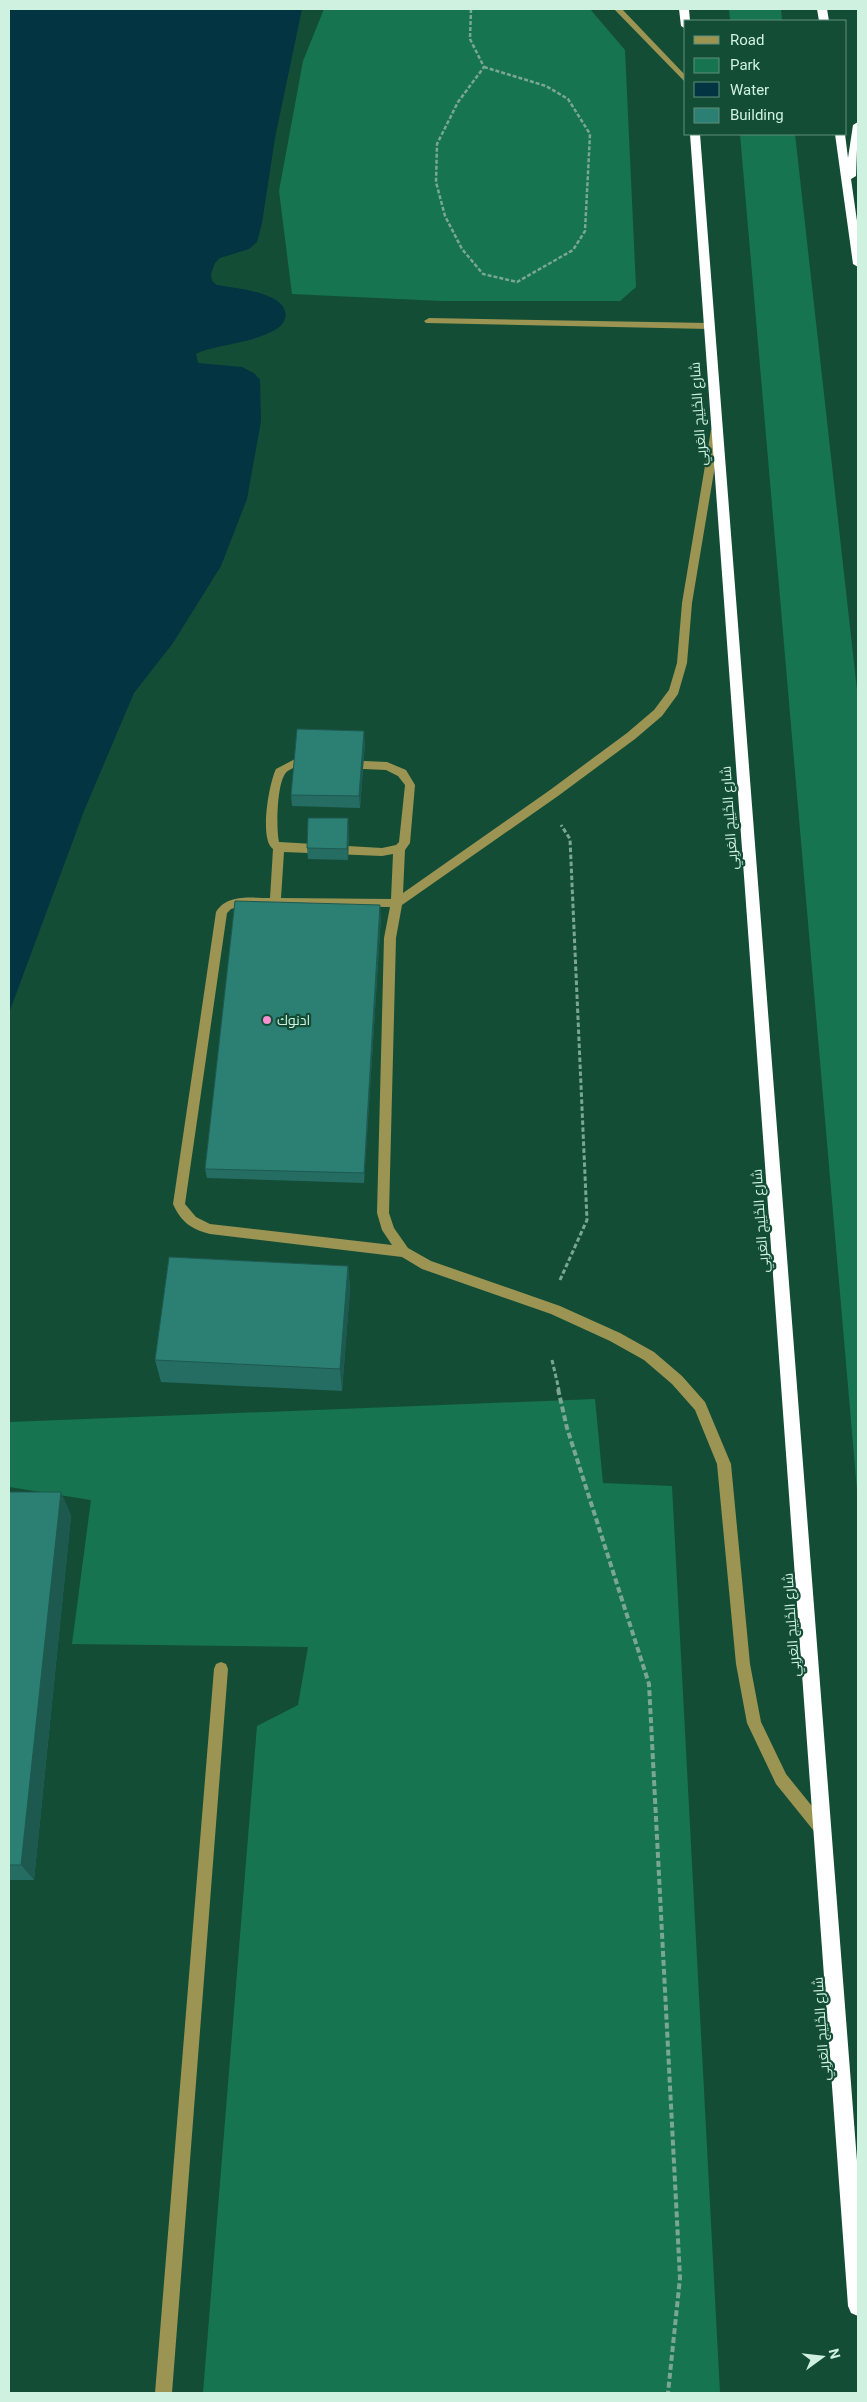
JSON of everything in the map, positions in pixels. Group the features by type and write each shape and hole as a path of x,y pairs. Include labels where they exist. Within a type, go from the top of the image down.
{"highway":[{"path":"848,192 858,125"},
{"name":"شارع الخَلِيج العَربِي","path":"695,135 858,2306"},
{"path":"840,135 858,264"}],"street":[{"path":"618,9 684,79"},
{"path":"429,321 708,326"},
{"path":"404,1252 210,1229 196,1226 185,1217 180,1204 220,918 227,906 234,903 397,903 538,805 631,736 658,713 674,691 682,663 687,603 716,428"},
{"path":"399,849 382,852 279,847 271,840 276,779 286,767 297,762 387,766 402,773 410,786 404,843 399,849 397,903 390,938 382,1197 383,1213 388,1230 404,1252 427,1266 555,1310 614,1336 649,1356 677,1380 700,1406 724,1464 743,1664 754,1723 781,1779 824,1834"},
{"path":"275,902 279,847"},
{"path":"163,2393 221,1669"}],"path":[{"path":"471,9 470,39 484,67 546,86 568,100 590,134 586,232 573,250 517,282 483,274 462,249 445,216 436,182 437,144 458,102 484,67"},
{"path":"558,820 570,839 587,1220 559,1280"},
{"path":"552,1360 567,1428 649,1684 680,2278 668,2393"}],"green space":[{"path":"324,9 590,9 625,50 636,287 620,301 442,301 292,294 279,191 303,61"},
{"path":"729,9 781,9 782,20 730,20"},
{"path":"740,135 795,135 858,699 858,1502"},
{"path":"595,1399 603,1483 672,1486 720,2393 203,2393 257,1726 298,1705 308,1647 72,1644 91,1500 9,1487 9,1422"}],"water":[{"path":"9,9 302,9 275,138 262,223 257,242 249,249 220,258 215,263 211,274 212,281 217,285 255,292 275,299 285,311 284,321 277,329 265,335 196,354 198,363 242,367 254,373 260,380 261,421 247,499 221,566 173,643 134,693 84,811 9,1013"}],"building":[{"path":"297,729 364,731 359,796 291,795"},
{"path":"308,818 348,818 347,849 307,848"},
{"path":"235,901 380,905 364,1173 205,1169"},
{"path":"169,1257 348,1266 340,1369 155,1360"},
{"path":"9,1492 61,1492 21,1865 9,1865"}],"place":[{"name":"ادنوك","path":"267,1020"}]}
